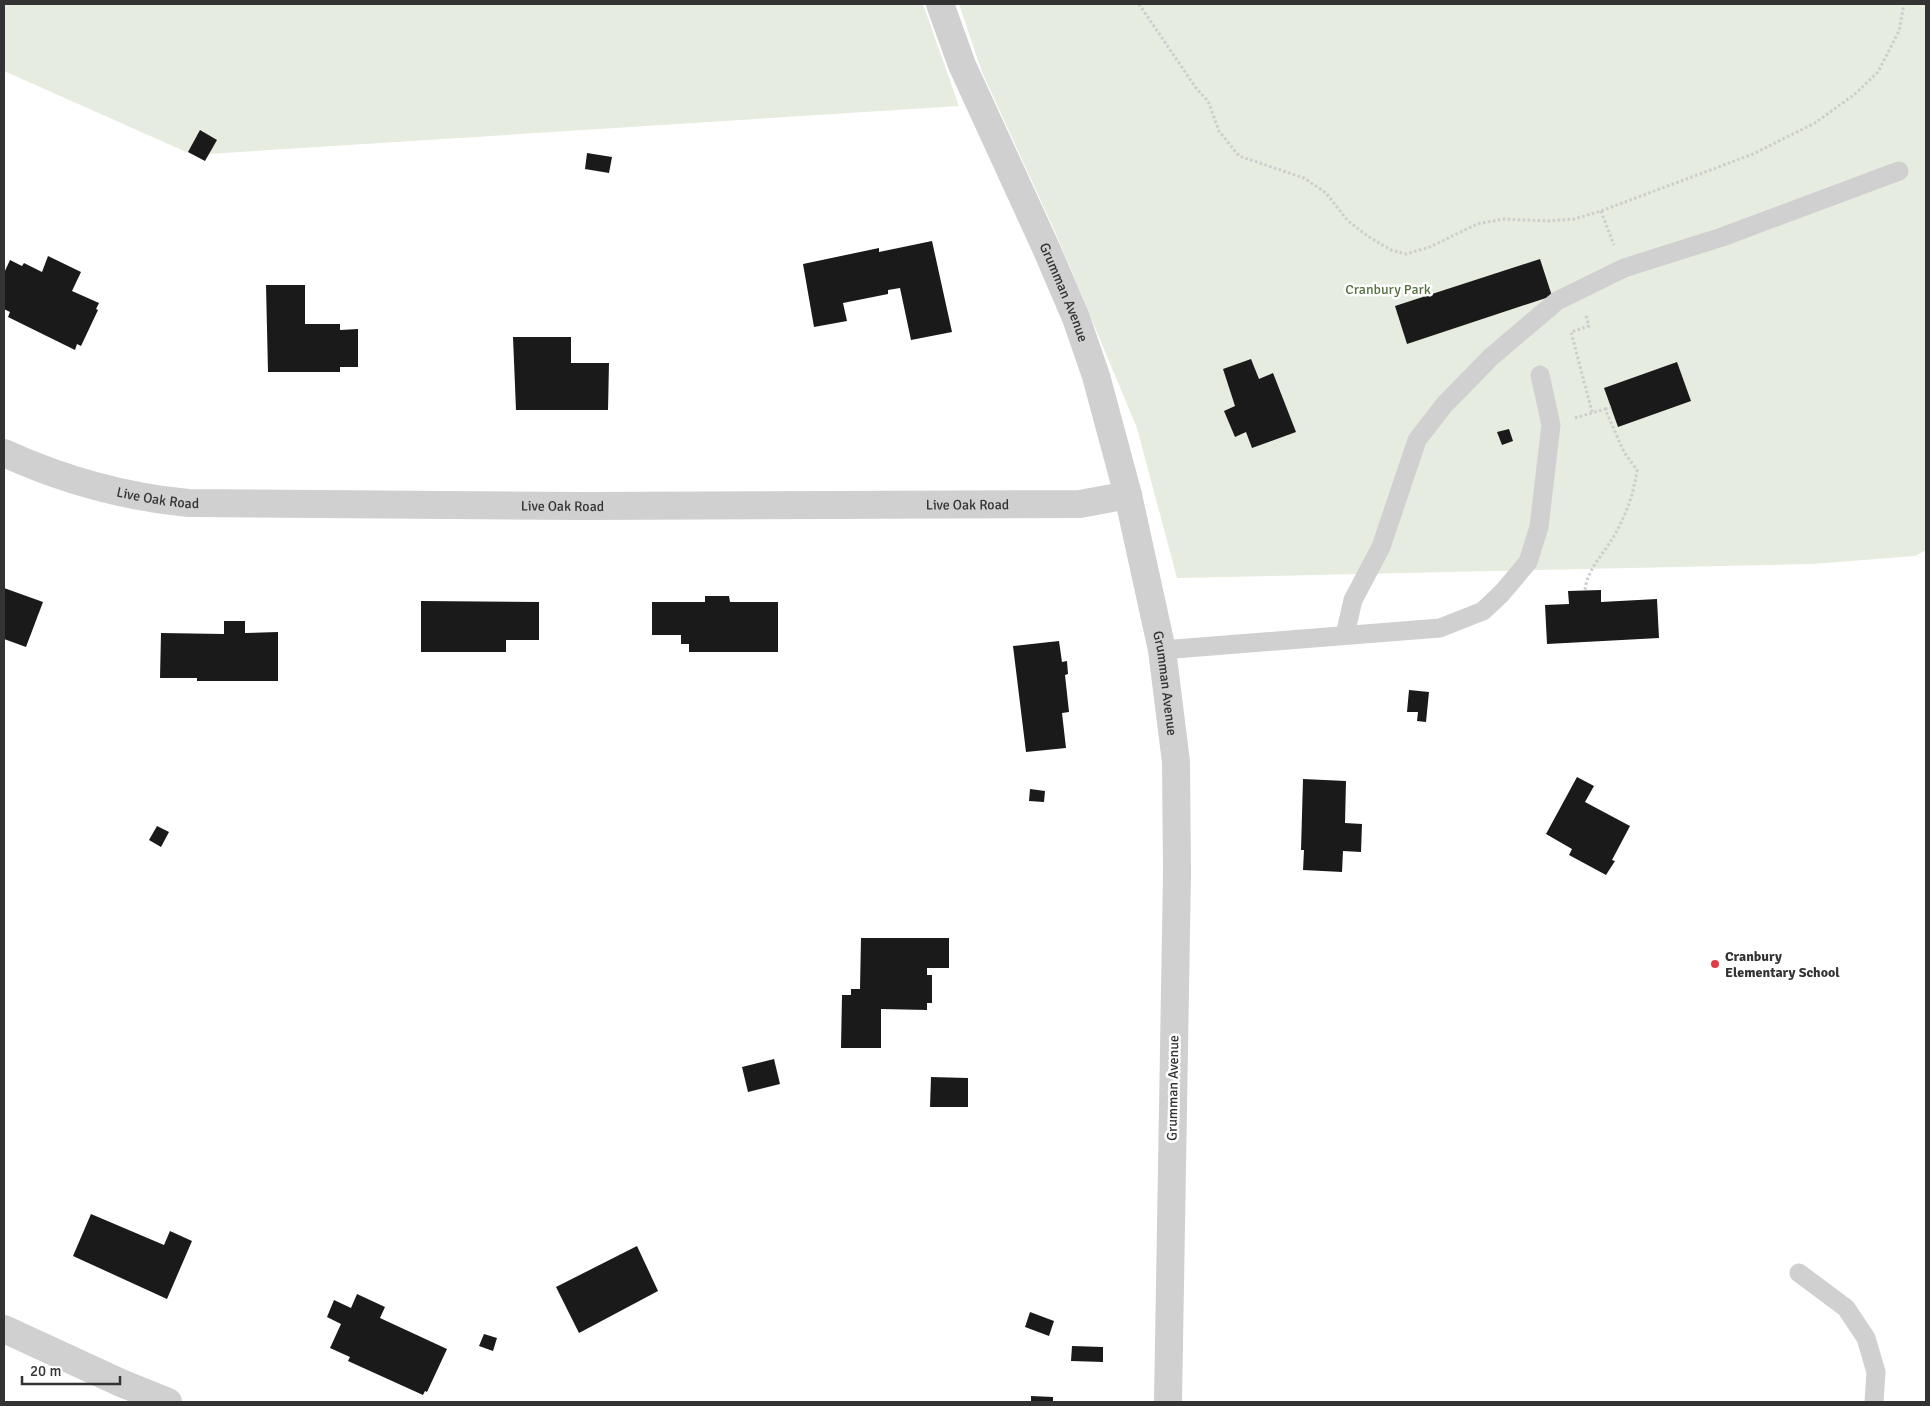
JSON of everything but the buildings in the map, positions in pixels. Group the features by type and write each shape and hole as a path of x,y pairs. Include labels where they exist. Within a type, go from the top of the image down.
{"street":[{"name":"Grumman Avenue","path":"940,4 962,65 1076,318 1106,408 1128,495 1162,650 1176,762 1177,873 1168,1402"},
{"name":"Live Oak Road","path":"4,453 109,490 159,500 188,503 572,506 1080,504 1128,495"},
{"path":"4,1329 120,1383 168,1402"}],"lane":[{"path":"1345,635 1353,600 1381,547 1417,440 1445,404 1492,357 1557,301 1624,268 1722,237 1899,171"},
{"path":"1162,650 1440,628 1483,611 1502,593 1528,562 1539,527 1551,425 1540,374"},
{"path":"1799,1273 1846,1308 1866,1338 1876,1372 1874,1402"}],"path":[{"path":"1140,4 1196,88 1208,101 1219,131 1239,156 1304,178 1326,193 1348,221 1391,250 1406,254 1430,247 1477,224 1503,219 1548,221 1574,219 1601,211 1753,154 1815,123 1856,94 1878,72 1899,31 1904,4"},
{"path":"1601,211 1624,268"},
{"path":"1579,289 1589,326 1572,332 1592,412"},
{"path":"1551,425 1611,407"},
{"path":"1584,590 1586,580 1614,534 1634,492 1637,470 1624,452 1605,409"}],"green space":[{"path":"4,4 923,4 959,106 193,155 4,71"},
{"name":"Cranbury Park","path":"959,4 1926,4 1926,550 1915,556 1812,564 1177,578 1137,428 1056,234 982,72"}],"place":[{"name":"Cranbury Elementary School","path":"1715,964"}]}
